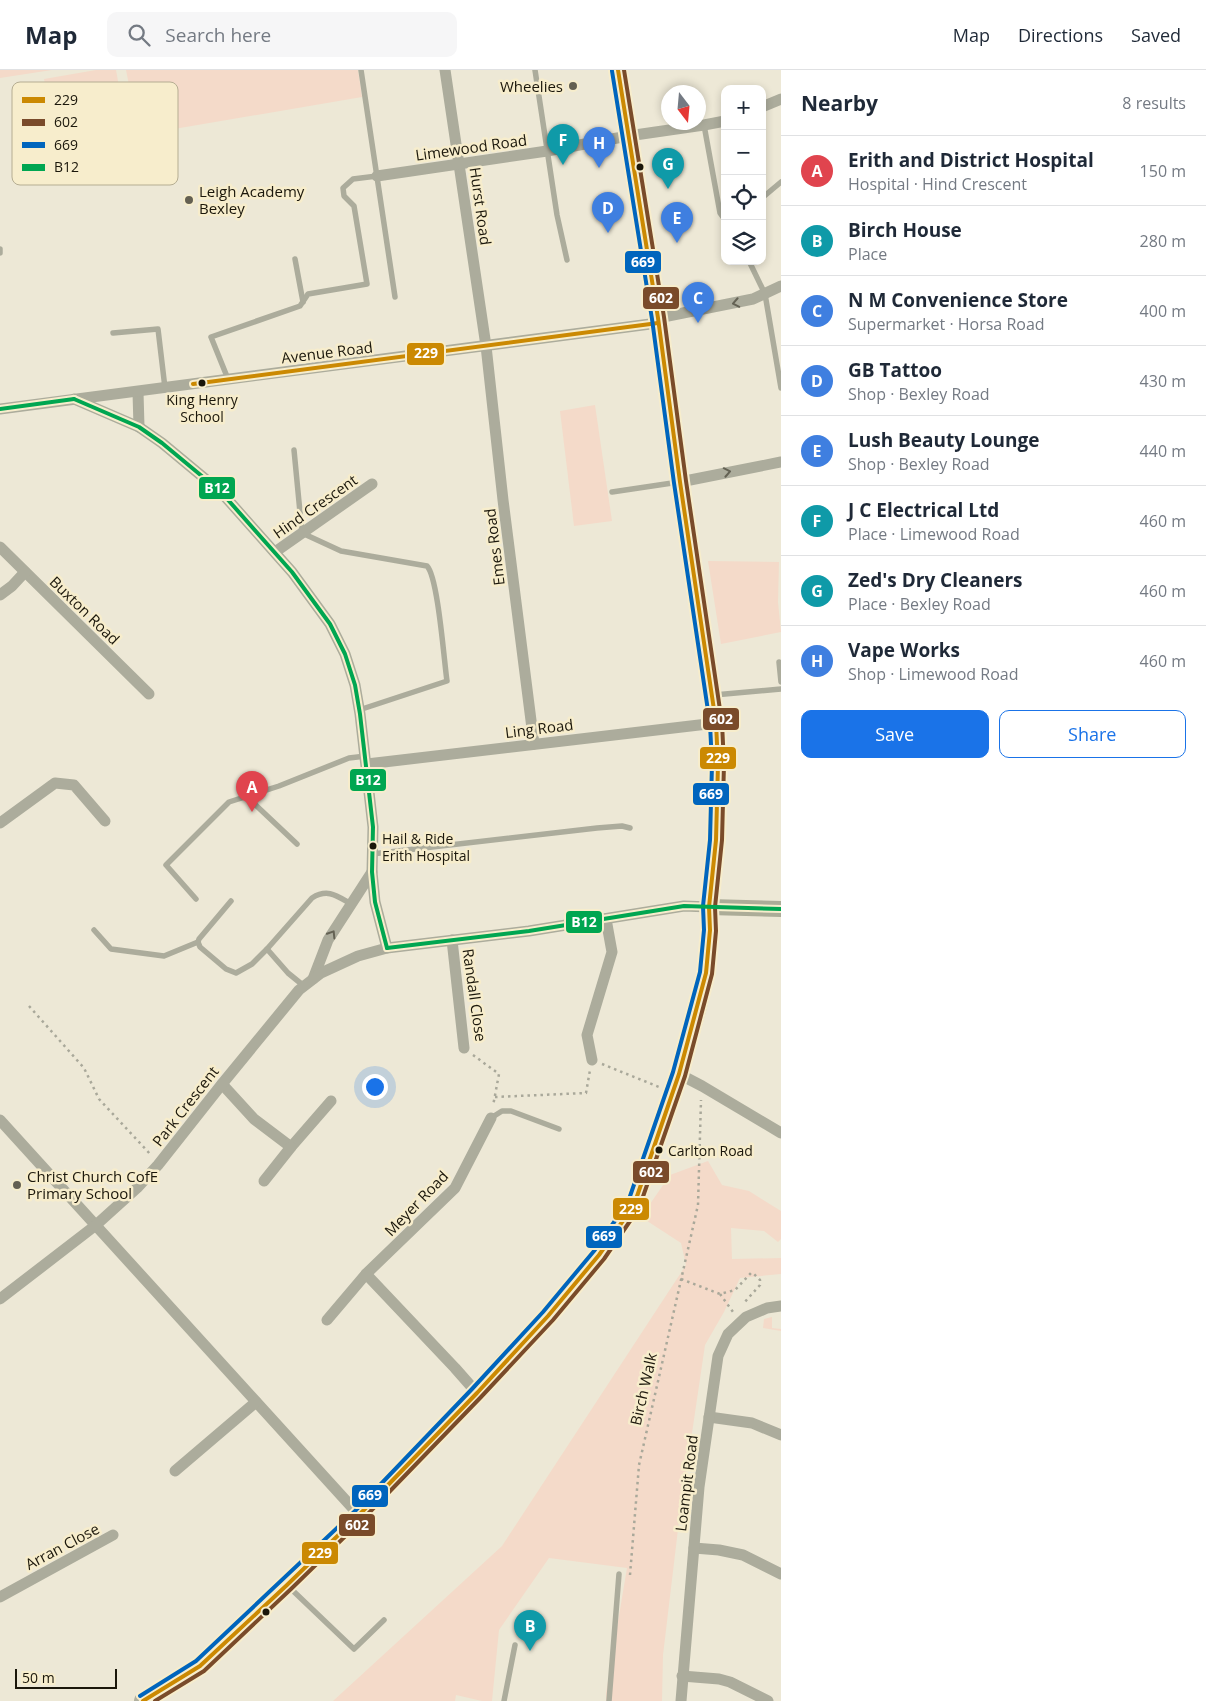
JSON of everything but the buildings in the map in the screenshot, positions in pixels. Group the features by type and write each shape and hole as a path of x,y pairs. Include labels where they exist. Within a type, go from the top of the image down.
{"main road":[{"path":"144,1701 200,1666 287,1585 477,1394 505,1361 548,1316 599,1255 634,1205 678,1074 697,1010 706,973 710,930 709,907 716,840 718,764 716,723 658,321 618,70"}],"street":[{"name":"Hurst Road","path":"446,70 486,346"},
{"path":"766,105 781,98"},
{"name":"Limewood Road","path":"706,125 721,122"},
{"name":"Limewood Road","path":"377,176 547,151 669,130"},
{"name":"Avenue Road","path":"0,409 486,346 658,321 752,300 781,286"},
{"name":"Emes Road","path":"486,346 503,500 534,744"},
{"path":"138,392 140,427"},
{"name":"Hind Crescent","path":"74,399 140,427 221,492 292,572 330,624 344,654 355,685 373,827 372,872 374,902 387,948"},
{"path":"680,482 781,462"},
{"name":"Hind Crescent","path":"275,552 372,484"},
{"name":"Buxton Road","path":"0,547 149,694"},
{"path":"0,595 12,586 25,572"},
{"name":"Ling Road","path":"366,760 534,744 716,723"},
{"path":"0,823 55,783 74,785 105,821"},
{"path":"313,979 328,940 372,872"},
{"name":"Park Crescent","path":"0,1299 96,1226 137,1188 160,1163 222,1084 304,986 336,965 358,956 387,948 529,931 684,906 709,907"},
{"path":"709,907 781,909"},
{"path":"592,1060 587,1035 612,952 606,919"},
{"name":"Randall Close","path":"452,940 464,1048"},
{"path":"678,1074 702,1086 781,1133"},
{"path":"222,1084 254,1119 291,1147"},
{"path":"264,1181 331,1101"},
{"name":"Meyer Road","path":"327,1320 366,1274 455,1188 491,1118"},
{"path":"0,1120 359,1514"},
{"path":"366,1274 455,1368 477,1394"},
{"name":"Loampit Road","path":"681,1701 699,1487 720,1351 728,1334 740,1321 755,1312 781,1306"},
{"path":"175,1471 256,1402"},
{"path":"709,1417 752,1423 781,1435"},
{"name":"Arran Close","path":"0,1597 113,1536"},
{"path":"694,1548 719,1550 743,1555 781,1574"},
{"path":"682,1676 708,1677 724,1681 768,1701"}],"lane":[{"path":"361,70 395,297"},
{"path":"535,70 557,215 567,260"},
{"path":"705,130 721,214"},
{"path":"228,380 211,338 300,306 308,294 367,284 354,206 344,196 343,188 353,179 377,176"},
{"path":"766,195 781,182"},
{"path":"295,259 303,302"},
{"path":"751,265 765,294 781,388"},
{"path":"113,333 158,329 165,388"},
{"path":"294,450 302,534 341,551 427,566 431,570 437,601 447,681 359,710"},
{"path":"612,492 680,482"},
{"path":"778,662 781,682"},
{"path":"712,696 781,689"},
{"path":"196,899 166,865 229,802 279,786 349,758 366,760"},
{"path":"246,796 297,844"},
{"path":"372,854 597,828 622,826 630,828"},
{"path":"198,942 200,947 226,969 236,973 252,964 312,898 318,894 329,893 351,904"},
{"path":"94,930 111,949 164,956 198,942 199,938 231,901"},
{"path":"267,949 288,973 304,986"},
{"path":"491,1118 502,1111 510,1111 559,1129"},
{"path":"609,1701 619,1574"},
{"path":"287,1585 354,1649 384,1620"},
{"path":"504,1701 515,1645"}],"path":[{"path":"29,1006 84,1068 99,1099 136,1140 160,1163"},
{"name":"Randall Close","path":"464,1048 498,1074 495,1097 586,1093 592,1060"},
{"path":"592,1060 644,1080 671,1094"},
{"name":"Birch Walk","path":"629,1583 639,1465 698,1205 702,1086"},
{"path":"720,1294 735,1290 753,1273 760,1280 760,1285 740,1307"},
{"path":"681,1279 720,1294 740,1321"}],"shaded area":[{"path":"0,70 52,70 0,78"},
{"path":"96,70 116,70 118,82 45,82 44,79"},
{"path":"126,70 358,70 362,97 178,128 178,82 128,82"},
{"path":"595,405 612,521 574,526 560,411"},
{"path":"708,561 779,562 778,602 781,632 721,644"},
{"path":"708,1161 722,1185 749,1191 781,1211 781,1239 778,1242 764,1231 731,1228 732,1259 781,1258 781,1274 740,1278 724,1312 705,1345 679,1521 663,1655 662,1701 606,1701 627,1568 549,1558 499,1630 492,1701 482,1701 456,1695 455,1701 333,1701 502,1546 686,1265 681,1243 641,1217 670,1175"},
{"path":"772,1317 772,1328 781,1329 781,1331 763,1328 764,1319"}],"transit line":[{"name":"229","path":"143,1701 200,1666 287,1585 359,1515 477,1393 548,1316 599,1255 634,1205 679,1074 706,973 710,930 709,907 716,840 718,764 716,723 658,318 618,70"},
{"name":"602","path":"155,1701 204,1671 291,1589 363,1519 553,1320 604,1259 639,1208 685,1076 712,974 716,931 715,907 722,840 724,764 722,723 664,317 624,70"},
{"name":"669","path":"140,1696 196,1661 355,1511 543,1312 594,1251 628,1202 673,1072 700,972 704,930 703,906 710,840 712,764 710,724 652,319 612,71"},
{"name":"229","path":"193,384 658,323"},
{"name":"B12","path":"74,399 139,427 162,443 221,492 292,572 330,624 345,654 355,685 373,827 372,872 375,902 387,948"},
{"name":"B12","path":"0,409 74,399"},
{"name":"B12","path":"387,948 529,931 684,906 781,909"}],"place":[{"name":"Wheelies","path":"573,86"},
{"name":"J C Electrical Ltd","path":"563,165"},
{"name":"Vape Works","path":"599,168"},
{"name":"Zed's Dry Cleaners","path":"668,189"},
{"name":"Leigh Academy Bexley","path":"189,200"},
{"name":"GB Tattoo","path":"608,233"},
{"name":"Lush Beauty Lounge","path":"677,243"},
{"name":"N M Convenience Store","path":"698,323"},
{"name":"King Henry School","path":"202,383"},
{"name":"Erith and District Hospital","path":"252,812"},
{"name":"Hail & Ride Erith Hospital","path":"373,846"},
{"name":"Carlton Road","path":"659,1150"},
{"name":"Christ Church CofE Primary School","path":"17,1185"},
{"name":"Birch House","path":"530,1651"}]}
